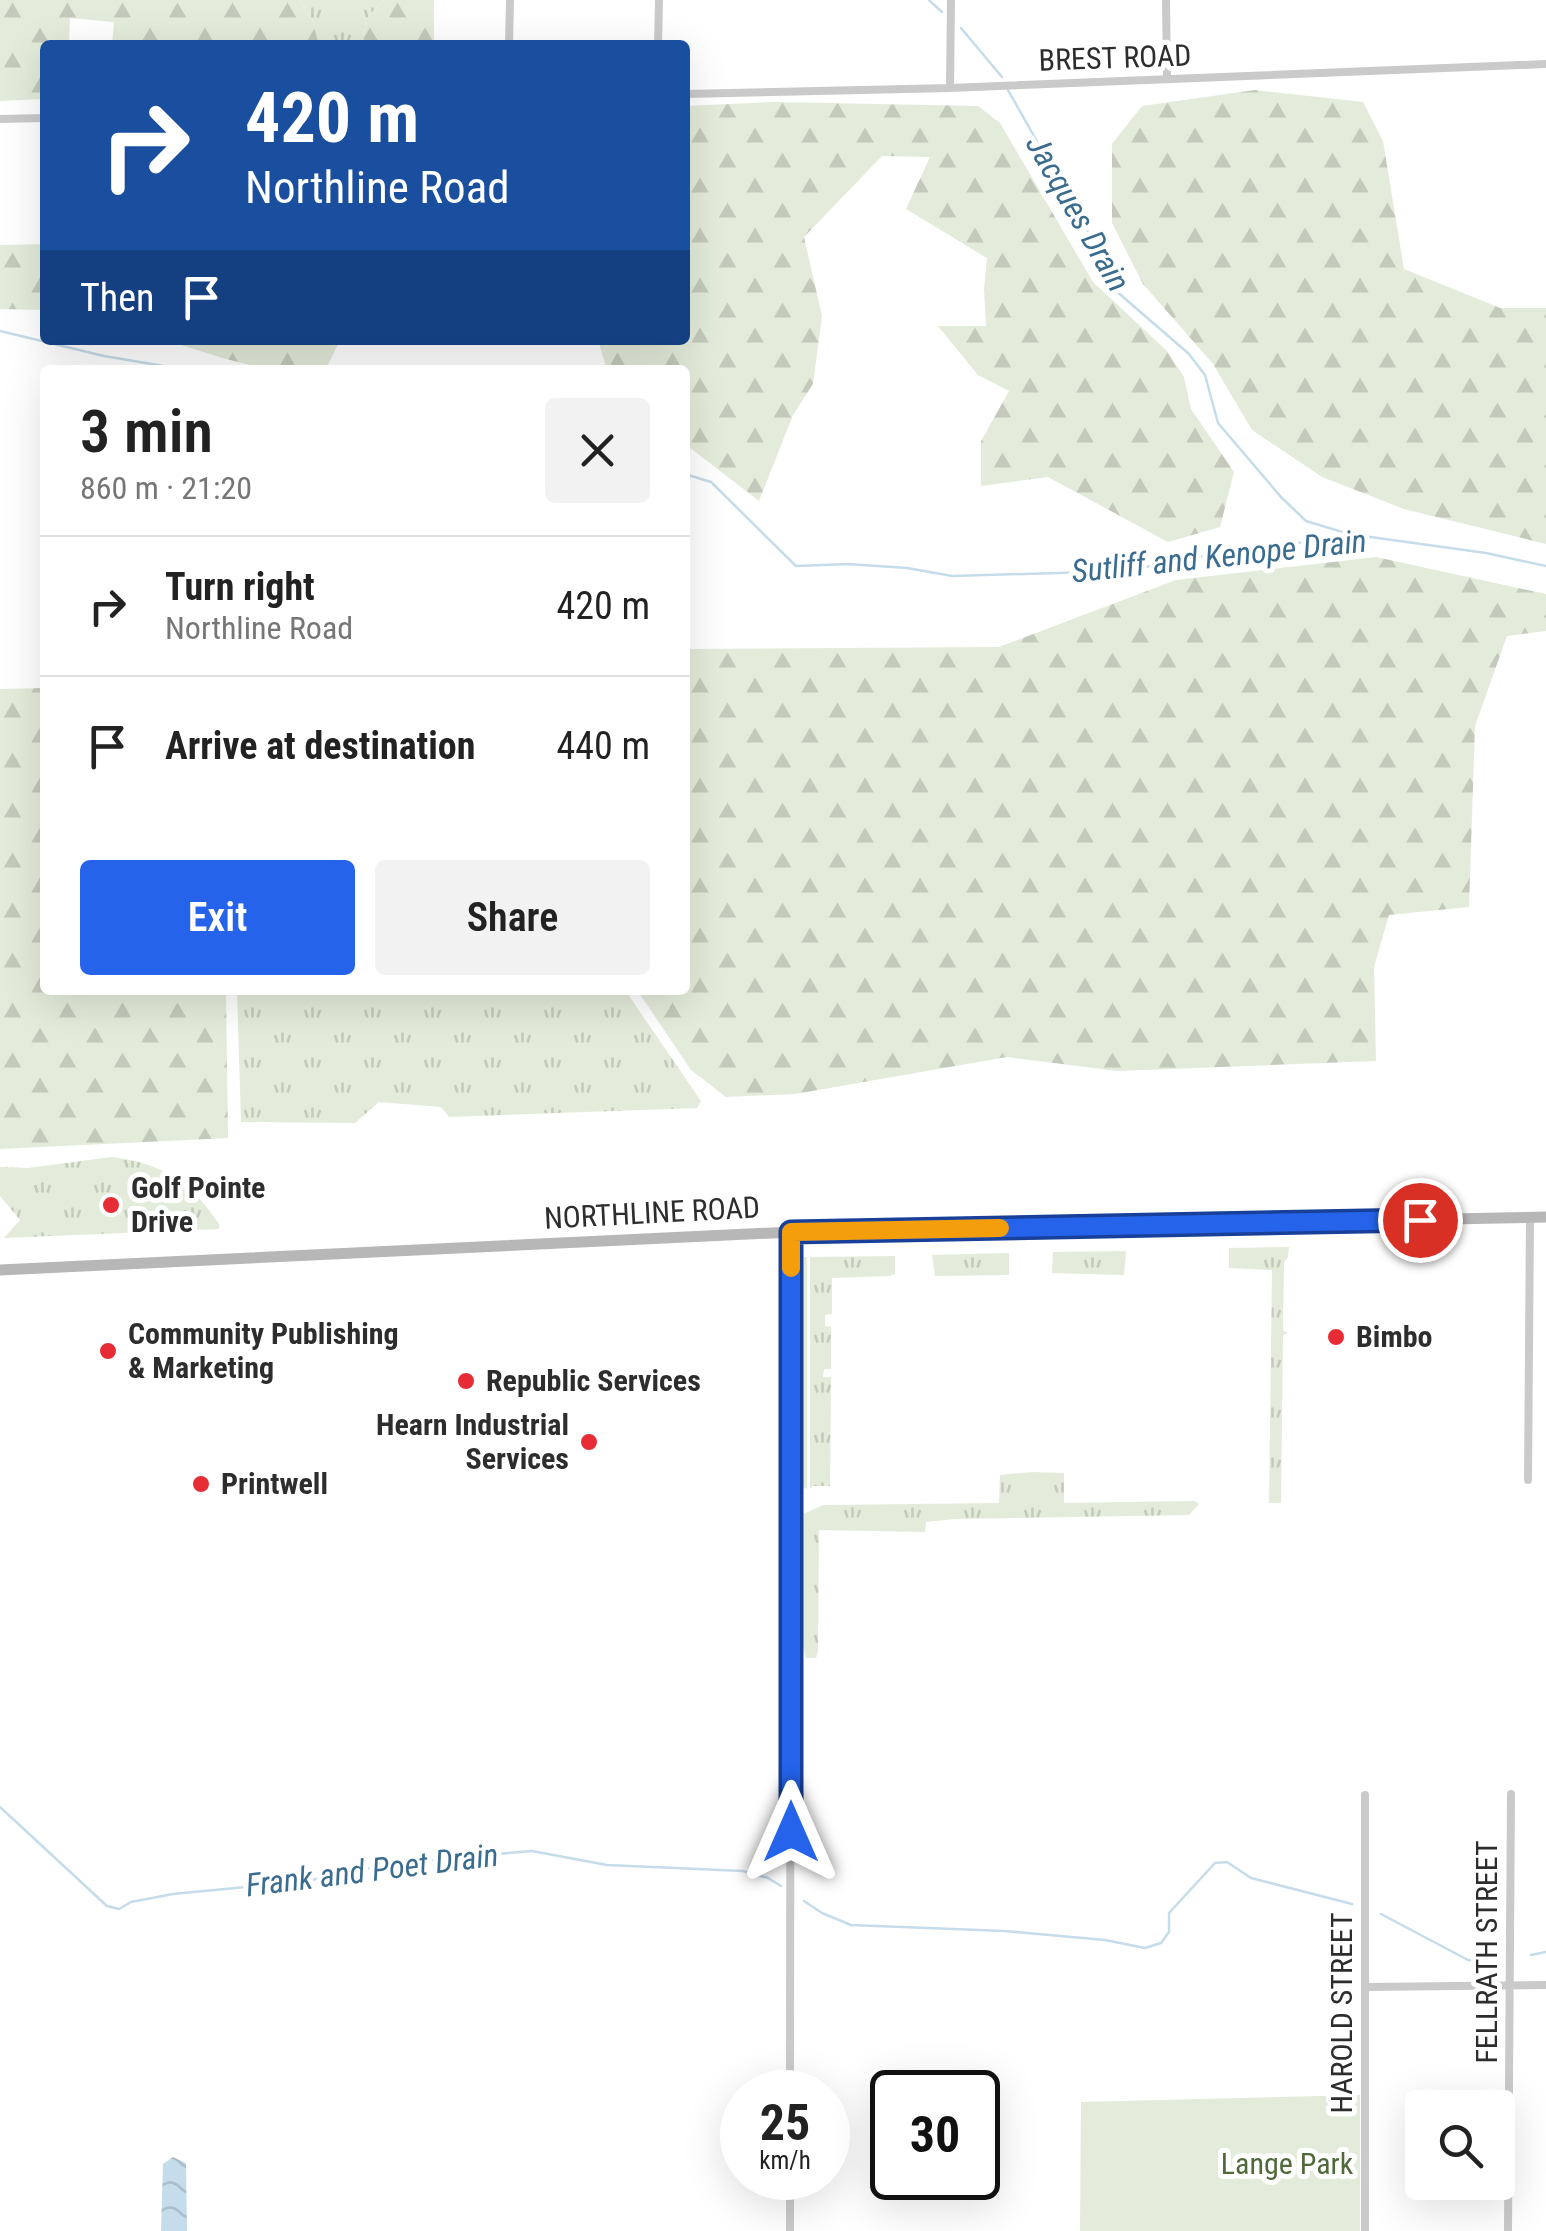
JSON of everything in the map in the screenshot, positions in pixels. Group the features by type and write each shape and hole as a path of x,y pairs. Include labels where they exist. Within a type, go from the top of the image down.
{"main road":[{"name":"NORTHLINE ROAD","path":"0,1270 791,1232 1546,1217"}],"street":[{"path":"509,40 510,0"},
{"path":"658,0 658,40"},
{"path":"950,88 951,0"},
{"path":"1166,0 1166,78"},
{"name":"BREST ROAD","path":"690,94 950,88 1546,64"},
{"path":"0,120 40,118"},
{"path":"1528,1480 1530,1217"},
{"path":"790,2070 791,1232"},
{"name":"HAROLD STREET","path":"1364,2231 1365,1794"},
{"name":"FELLRATH STREET","path":"1508,2231 1511,1794"},
{"path":"1365,1987 1546,1985"},
{"path":"790,2200 790,2231"}],"green space":[{"path":"0,0 299,0 312,19 318,40 112,40 114,22 70,18 69,40 40,40 40,99 0,101"},
{"path":"299,0 383,0 366,19 364,40 318,40 312,19"},
{"path":"383,0 434,0 434,40 364,40 366,19"},
{"path":"1255,90 1363,102 1383,141 1404,269 1500,308 1546,308 1546,544 1404,509 1322,477 1252,430 1213,364 1143,284 1112,223 1112,144 1142,106"},
{"path":"775,102 978,106 1000,123 1093,282 1167,351 1184,377 1191,409 1234,472 1220,527 1168,542 1048,477 981,486 981,441 1009,391 978,375 938,326 986,326 987,258 906,209 930,157 882,156 804,237 822,316 813,384 793,415 759,501 690,448 690,365 606,365 600,345 690,345 690,106"},
{"path":"40,244 40,310 0,309 0,245"},
{"path":"182,345 338,345 328,365 246,364"},
{"path":"1376,557 1546,594 1546,631 1507,636 1475,726 1469,907 1389,915 1374,967 1376,1061 1118,1071 1007,1057 795,1094 726,1097 691,1070 640,995 690,995 690,649 999,647 1176,580"},
{"path":"40,688 40,995 226,995 228,1138 0,1149 0,689"},
{"path":"237,995 628,995 701,1101 697,1108 449,1117 441,1107 379,1102 355,1123 241,1122"},
{"name":"Golf Pointe Drive","path":"112,1157 147,1164 174,1177 197,1196 219,1229 4,1238 20,1220 0,1196 0,1167 28,1168"},
{"path":"1289,1247 1284,1262 1283,1330 1288,1333 1283,1335 1281,1503 1269,1503 1272,1270 1229,1268 1229,1248"},
{"path":"1126,1251 1124,1275 1052,1273 1053,1252"},
{"path":"1009,1253 1009,1275 935,1276 932,1255"},
{"path":"895,1256 895,1274 832,1278 832,1314 825,1315 825,1326 831,1327 831,1369 824,1369 823,1377 831,1377 830,1486 810,1489 810,1257"},
{"path":"799,1257 807,1257 807,1489 798,1477"},
{"path":"1064,1473 1064,1503 1199,1504 1189,1515 955,1519 926,1522 925,1532 819,1530 818,1652 816,1658 806,1658 798,1626 801,1515 823,1505 999,1503 1000,1475"},
{"name":"Lange Park","path":"1360,2095 1360,2231 1080,2231 1081,2102"}],"water":[{"path":"173,2157 186,2163 187,2231 161,2231 163,2164"}],"waterway":[{"name":"Jacques Drain","path":"929,0 942,12"},
{"name":"Jacques Drain","path":"961,28 1002,77"},
{"name":"Jacques Drain","path":"1008,90 1108,261 1115,290 1189,354 1205,375 1218,423 1281,497 1306,521 1349,534"},
{"name":"Sutliff and Kenope Drain","path":"0,331 40,341"},
{"name":"Sutliff and Kenope Drain","path":"58,345 157,365"},
{"name":"Sutliff and Kenope Drain","path":"690,476 711,482 796,566 848,564 952,576 1127,571 1188,558 1356,535 1486,553 1546,566"},
{"name":"Frank and Poet Drain","path":"0,1807 107,1906 119,1909 131,1902 173,1894 307,1881 363,1869 532,1851 607,1865 743,1871 781,1886"},
{"name":"Frank and Poet Drain","path":"804,1901 851,1925 1004,1931 1105,1940 1145,1948 1161,1943 1169,1932 1169,1913 1215,1863 1227,1862 1251,1878 1352,1904"},
{"name":"Frank and Poet Drain","path":"1381,1914 1468,1960 1485,1962"},
{"name":"Frank and Poet Drain","path":"1531,1955 1546,1952"}],"slow traffic":[{"path":"791,1268 791,1232 1000,1228"}],"place":[{"name":"Golf Pointe Drive","path":"111,1205"},
{"name":"Bimbo","path":"1336,1337"},
{"name":"Community Publishing & Marketing","path":"108,1351"},
{"name":"Republic Services","path":"466,1381"},
{"name":"Hearn Industrial Services","path":"589,1442"},
{"name":"Printwell","path":"201,1484"}],"route":[{"path":"791,1832 791,1232 1420,1220"}]}
